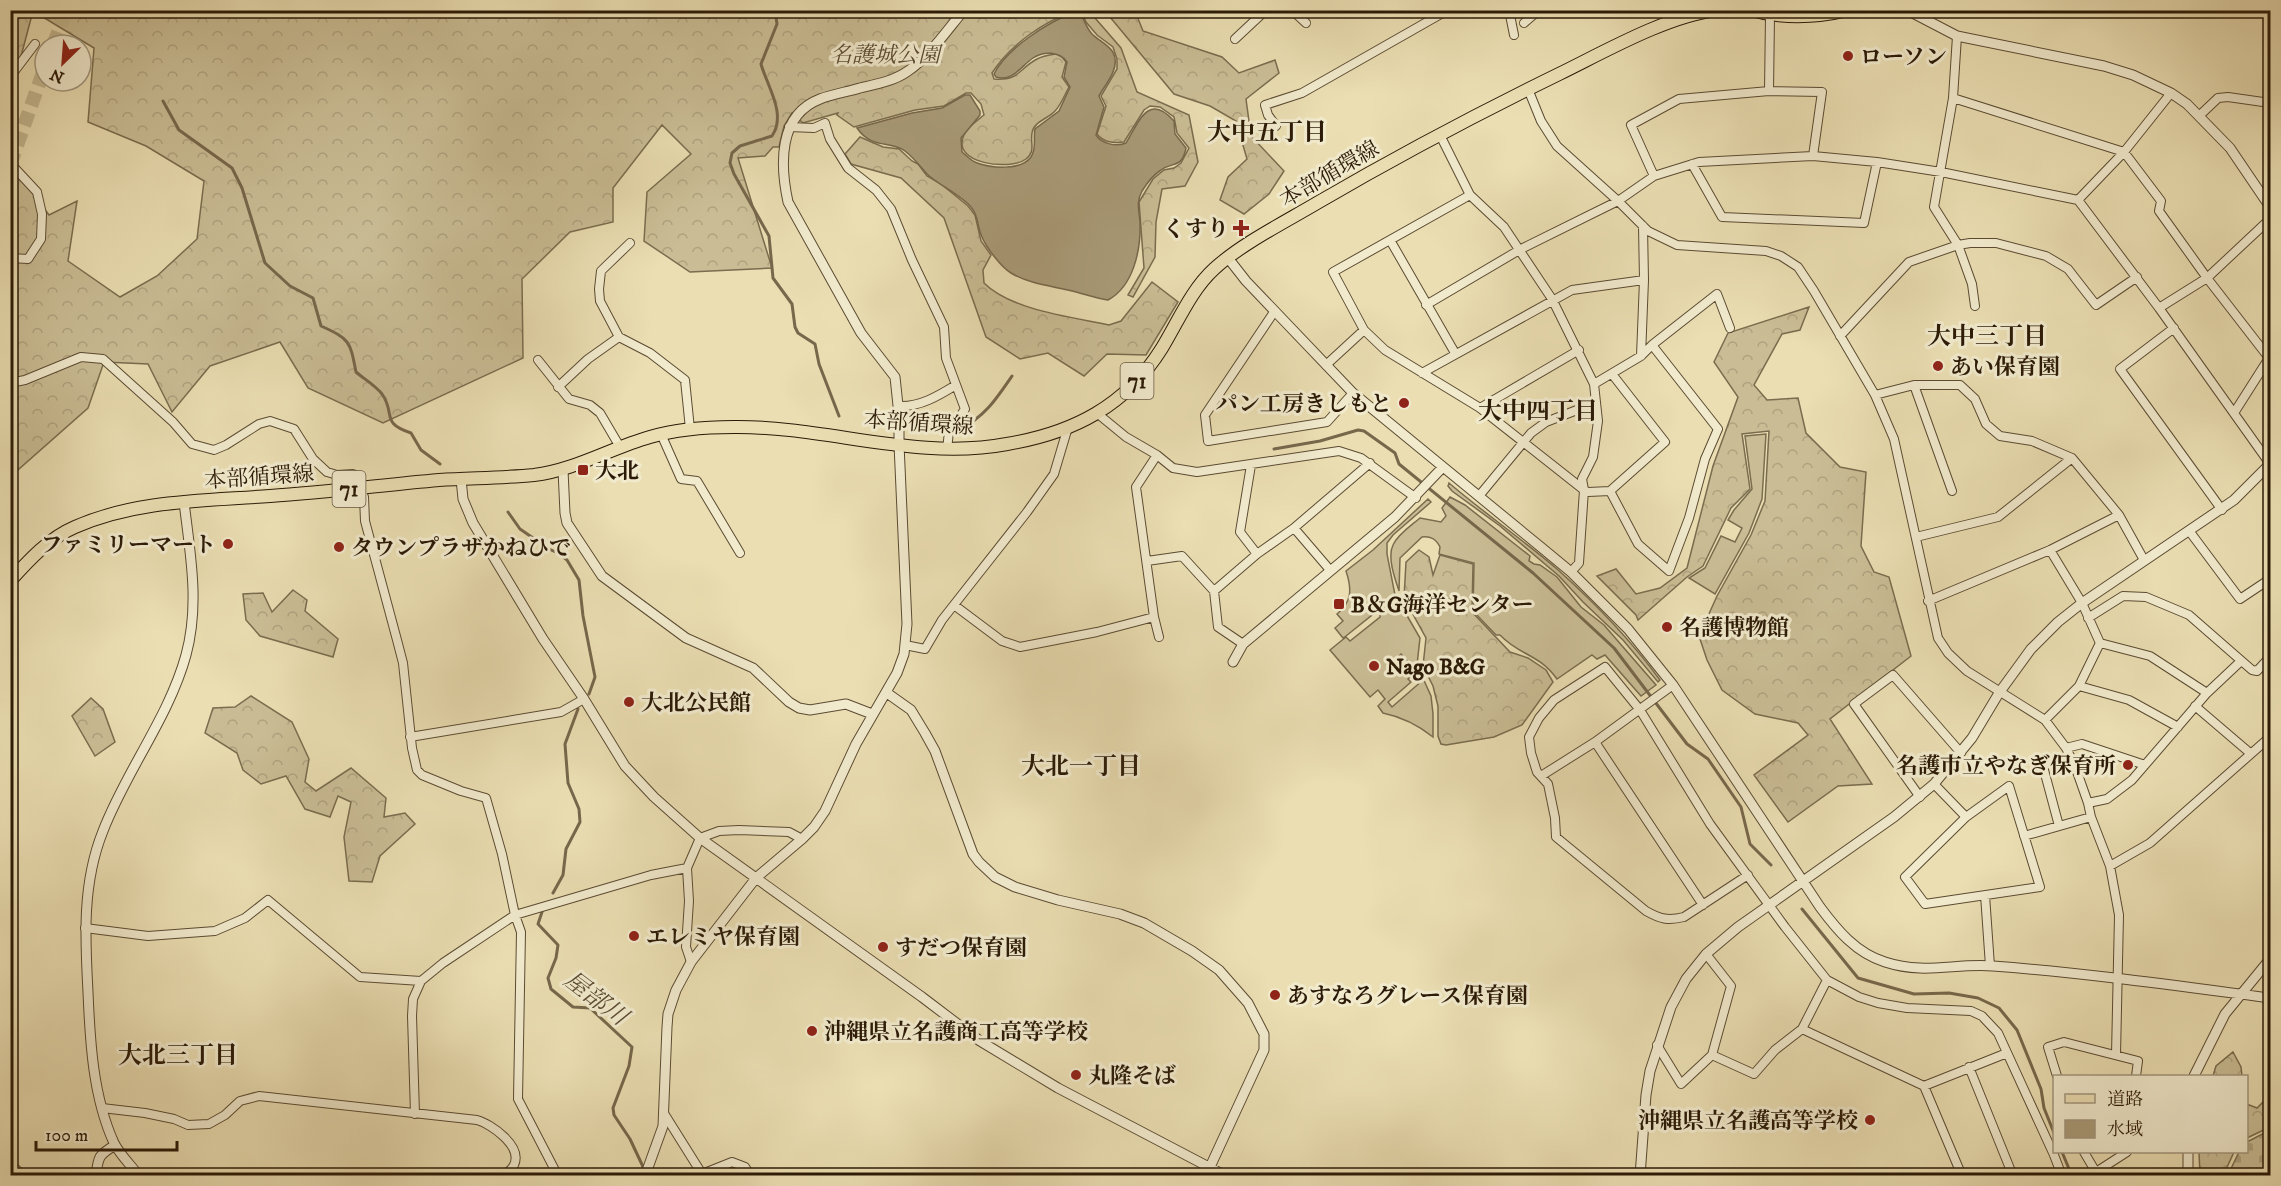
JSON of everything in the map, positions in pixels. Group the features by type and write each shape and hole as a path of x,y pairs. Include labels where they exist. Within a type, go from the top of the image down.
{"main road":[{"name":"本部循環線","path":"10,581 45,545 70,528 125,510 184,502 531,475 563,470 620,447 661,434 690,429 770,427 947,449 1005,445 1068,427 1098,414 1119,399 1144,374 1202,282 1228,258 1372,171 1528,90 1679,14 1716,10"},
{"path":"1751,10 1770,15 1803,17 1848,10"}],"street":[{"path":"645,1176 660,1138 665,1115 668,1014 676,990 691,962 756,878 814,827 825,811 872,714 887,693 902,662 905,645 907,624 899,406 895,377 861,333 788,202 783,182 783,159 789,127 795,117 819,99 891,80 909,70 964,10"},
{"path":"1235,39 1266,10"},
{"path":"1292,10 1306,23"},
{"path":"1276,126 1265,105 1302,93 1448,10"},
{"path":"1509,10 1514,35"},
{"path":"1524,23 1539,10"},
{"path":"1907,10 1957,36 2104,66 2133,75 2171,93 2199,116 2230,148 2271,207"},
{"path":"1922,10 1931,24"},
{"path":"1769,91 1770,15"},
{"path":"1957,36 1953,98 1934,207 1958,245 1972,284 1975,306"},
{"path":"10,77 33,45"},
{"path":"1528,90 1541,121 1557,146 1648,231 1677,245 1766,251 1781,256 1798,267 1875,395 1894,439 1938,638 1948,653 1966,671 2045,720 2066,747 2110,866 2119,915 2116,1055"},
{"path":"1654,176 1631,124 1678,99 1712,94 1769,91 1822,93 1813,156"},
{"path":"2078,200 2124,152 2171,93"},
{"path":"2199,116 2218,98 2228,97 2271,103"},
{"path":"1953,98 2124,152 2161,201 2159,211 2270,359 2234,413"},
{"path":"789,127 814,128 825,123 830,139 848,168 876,190 891,208 912,260 944,327 945,358 965,409 950,432 947,449"},
{"path":"1440,135 1470,195 1504,227 1521,249 1552,299 1594,384 1598,421 1596,442 1593,457 1582,479 1584,490 1579,563 1570,572"},
{"path":"1426,305 1521,249 1618,201 1654,176 1692,164 1813,156 1877,162 1941,172 2078,200 2174,328 2270,464 2234,501 2082,603 2044,636 1999,693 1961,753 1920,797 1738,927 1706,954 1677,994 1657,1045 1646,1095 1640,1176"},
{"path":"1692,164 1722,217 1864,223 1877,162"},
{"path":"10,164 37,192 42,214 41,239 28,259 10,258"},
{"path":"1470,195 1333,272 1364,330 1385,350 1480,408 1588,492 1610,491 1665,442 1611,374"},
{"path":"2159,308 2207,278 2271,219"},
{"path":"1641,356 1644,280 1643,226"},
{"path":"1390,240 1455,353"},
{"path":"630,243 601,271 600,301 619,337 650,353 685,380 690,429"},
{"path":"1840,336 1909,262 1958,245 1996,243 2046,256 2068,269 2096,305 2137,278"},
{"path":"1228,258 1274,312 1353,393 1439,472 1479,496 1570,572 1628,629 1673,685 1836,928 1852,944 1882,962 1915,970 1990,966 2117,978 2271,998"},
{"path":"1422,373 1552,299 1572,290 1644,280"},
{"path":"1594,384 1641,356 1718,294 1730,328"},
{"path":"1274,312 1205,415 1208,441 1327,422 1353,393"},
{"path":"2174,328 2120,369 2222,510"},
{"path":"1326,365 1364,330"},
{"path":"558,387 588,359 619,337"},
{"path":"1610,491 1638,544 1668,571 1689,518 1705,459 1718,429 1652,345"},
{"path":"1480,408 1579,350"},
{"path":"10,383 25,380 81,357 103,359 173,422 192,444 214,450 259,424 270,422 284,424 294,429 313,459 327,472 337,475 353,474 364,497 365,521 402,663 410,737 417,770 422,776 486,798 521,932 518,1099 558,1176"},
{"path":"538,360 569,399 590,405 600,413 620,447"},
{"path":"899,406 909,406 931,399 956,385"},
{"path":"1875,395 1914,385 1960,385 1975,399 1986,424 2000,436 2032,441 2073,458 2119,514 2144,560"},
{"path":"1914,385 1952,491"},
{"path":"1479,496 1530,433 1546,422 1595,403"},
{"path":"1098,414 1126,437 1157,455 1173,468 1197,472 1339,451 1370,463 1418,495"},
{"path":"905,645 925,649 942,620 1054,474 1068,427"},
{"path":"661,434 681,479 698,481 740,553"},
{"path":"1157,455 1136,487 1154,617 1159,637"},
{"path":"1916,537 1998,517 2073,458"},
{"path":"1214,591 1257,554 1294,528 1370,463"},
{"path":"1251,465 1240,532 1257,554"},
{"path":"563,470 567,523 602,576 686,638 753,668 789,702 799,708 810,710 846,704 872,714"},
{"path":"1233,662 1242,644 1372,537 1418,495 1439,472"},
{"path":"461,479 463,499 473,524 543,639 584,699 625,766 654,797 700,838 922,996 980,1041 1058,1088 1208,1171 1226,1176"},
{"path":"139,1176 116,1145 95,1081 85,928 90,880 102,832 168,701 188,648 192,629 194,588 184,502"},
{"path":"1928,601 2050,550 2119,514"},
{"path":"1294,528 1330,570"},
{"path":"2190,532 2240,599 2271,579"},
{"path":"2050,550 2082,603 2100,643 2150,656 2207,693"},
{"path":"1147,561 1182,556 1214,591 1218,627 1242,644"},
{"path":"2088,618 2123,596 2146,597 2189,615 2252,670 2257,671 2271,657"},
{"path":"954,604 1002,641 1020,647 1097,632 1154,617"},
{"path":"2045,720 2079,686 2100,643"},
{"path":"2088,803 2107,799 2132,780 2195,706 2241,661"},
{"path":"1748,875 1684,917 1674,920 1660,919 1646,911 1556,837 1555,818 1548,784 1537,772 1528,737 1539,718 1554,700 1605,667 1640,710 1710,824 1770,904 1785,927 1827,980 1859,998 1878,1003 1907,1008 1971,1011 1982,1016 1998,1033 2053,1153"},
{"path":"1920,797 1854,704 1893,675 1961,753"},
{"path":"1541,776 1595,742 1673,685"},
{"path":"2079,686 2129,700 2178,727"},
{"path":"887,693 911,710 925,733 935,751 973,854 995,877 1015,887 1058,900 1120,914 1144,923 1219,970 1248,1003 1264,1034 1264,1050 1208,1171"},
{"path":"410,737 561,712 584,699"},
{"path":"2195,706 2250,753"},
{"path":"2110,866 2150,843 2250,753 2271,737"},
{"path":"1595,742 1703,905"},
{"path":"2066,747 2082,744 2145,765"},
{"path":"2044,770 2059,826"},
{"path":"1934,784 1966,817"},
{"path":"2009,786 2040,886 1925,904 1905,877 1966,817 2009,786"},
{"path":"2024,836 2091,817"},
{"path":"691,962 686,947 689,901 687,868 700,838 718,831 739,830 789,832 801,839"},
{"path":"415,1114 412,1016 413,999 421,981 443,963 515,915 651,875 687,868"},
{"path":"1985,895 1990,966"},
{"path":"85,928 148,936 215,931 245,918 268,900 360,977 421,981"},
{"path":"1657,1045 1681,1084 1712,1054 1731,986 1706,954"},
{"path":"2195,1075 2225,1014 2271,959"},
{"path":"1712,1054 1754,1074 1775,1050 1802,1029 1827,980"},
{"path":"1802,1029 1924,1086 1962,1176"},
{"path":"2056,1075 2048,1047 2064,1042 2138,1061 2136,1075"},
{"path":"1924,1086 2007,1053"},
{"path":"1969,1067 2013,1176"},
{"path":"102,1108 145,1113 174,1119 188,1125 209,1124 225,1115 240,1101 259,1096 477,1120 493,1127 509,1143 516,1157 514,1165 504,1176"},
{"path":"665,1115 702,1174 732,1162 745,1167 751,1176"},
{"path":"96,1176 97,1161 101,1154 116,1145"},
{"path":"2053,1153 2062,1176"},
{"path":"2085,1153 2097,1174 2126,1153"},
{"path":"2188,1153 2188,1176"},
{"path":"10,1163 23,1176"}],"green space":[{"path":"11,11 33,11 11,94"},
{"name":"名護城公園","path":"33,11 1075,11 1051,21 1029,35 1008,53 992,73 994,79 1009,78 1037,59 1053,54 1062,57 1066,62 1062,77 1069,87 1057,109 1035,126 1032,133 1031,153 1018,163 984,162 966,153 962,145 965,132 984,115 981,104 971,93 966,93 944,106 915,110 854,127 837,115 838,113 803,123 792,113 784,126 779,147 773,147 765,156 738,158 772,268 690,272 644,241 647,192 691,154 662,125 613,188 613,222 570,232 522,279 523,358 383,423 308,388 280,342 210,366 172,412 148,364 104,362 88,408 11,476 11,163 49,215 77,201 68,261 120,297 157,276 197,239 204,181 146,146 88,122 90,93 93,93 93,33 69,33"},
{"path":"1077,11 1089,11 1121,48 1137,92 1189,115 1198,162 1185,186 1162,189 1156,222 1155,257 1133,297 1128,295 1144,268 1139,202 1153,179 1164,170 1174,168 1181,163 1189,148 1177,133 1174,117 1160,107 1150,106 1144,110 1124,142 1106,141 1097,134 1106,106 1101,96 1117,69 1117,59 1113,47 1097,35 1086,22 1082,12"},
{"path":"1105,11 1135,11 1143,31 1222,57 1239,73 1275,60 1279,73 1246,99 1251,136 1284,171 1269,194 1244,214 1220,200 1228,177 1247,159 1236,121 1210,106 1174,94"},
{"path":"860,137 883,147 899,149 918,164 927,176 941,184 968,206 975,215 981,241 991,255 983,270 984,283 1010,300 1042,311 1109,325 1121,321 1152,282 1178,302 1146,355 1107,354 1084,376 1048,353 1020,359 986,337 944,218 901,178 851,164 845,154"},
{"path":"1809,307 1800,330 1782,334 1754,385 1767,400 1798,398 1806,433 1840,467 1866,472 1861,546 1874,572 1889,577 1911,656 1830,719 1872,784 1838,786 1788,822 1754,775 1808,735 1798,723 1755,714 1722,690 1707,660 1699,636 1717,596 1751,535 1765,501 1769,431 1742,434 1750,489 1731,508 1703,566 1638,620 1636,615 1597,576 1616,569 1636,594 1660,588 1687,568 1713,466 1738,397 1714,362 1728,333"},
{"path":"1766,434 1762,499 1749,533 1715,594 1689,578 1705,568 1721,536 1735,542 1742,528 1728,520 1752,489 1745,436"},
{"path":"1449,483 1571,582 1624,636 1660,680 1658,682 1623,640 1559,576 1500,526 1452,491 1448,486"},
{"path":"1450,497 1465,505 1530,556 1529,561 1540,565 1557,577 1581,607 1604,625 1656,685 1641,696 1605,655 1597,659 1592,655 1557,679 1543,664 1507,642 1500,635 1496,635 1473,611 1474,563 1439,554 1440,547 1431,538 1422,537 1400,558 1399,591 1391,562 1391,550 1395,541 1420,518 1441,522 1446,516 1442,508"},
{"path":"1428,499 1431,502 1393,535 1387,543 1387,554 1395,595 1420,638 1417,665 1431,696 1433,737 1410,722 1383,713 1378,706 1385,699 1378,690 1370,697 1330,650 1346,637 1350,641 1380,617 1381,601 1373,600 1372,615 1346,636 1343,638 1335,628 1343,621 1337,614 1346,605 1349,595 1346,571 1373,550","holes":["1401,654 1423,680 1392,707 1388,702 1411,682 1408,679 1412,675 1397,658"]},
{"path":"1419,550 1429,557 1433,575 1440,555 1473,564 1472,612 1510,652 1528,658 1546,670 1553,682 1522,725 1494,737 1441,744 1438,736 1438,706 1433,686 1423,666 1426,638 1404,598 1406,562"},
{"path":"293,590 307,600 305,611 338,639 333,657 260,636 246,620 243,594 263,593 272,612"},
{"path":"251,696 292,722 309,759 305,782 316,791 351,768 386,798 384,817 405,813 415,824 380,856 372,882 349,881 344,837 351,802 338,796 330,817 305,809 286,776 261,784 243,770 237,753 205,733 213,708 235,707"},
{"path":"91,698 103,709 115,742 95,756 72,716"},
{"path":"2233,1052 2241,1067 2242,1075 2213,1075 2216,1066"},
{"path":"2270,1095 2270,1127 2248,1138 2248,1104 2257,1108"},
{"path":"2270,1130 2270,1175 2228,1175 2239,1153 2248,1153 2248,1141"},
{"path":"2199,1153 2234,1153 2223,1176 2200,1175"}],"water":[{"path":"1075,12 1081,14 1090,32 1110,48 1115,58 1113,72 1099,96 1104,107 1096,135 1102,141 1110,144 1126,143 1145,113 1157,109 1174,121 1175,134 1186,148 1179,162 1158,172 1142,191 1138,202 1139,244 1134,266 1124,286 1108,300 1033,282 1011,273 998,262 987,246 980,233 975,214 967,203 931,178 905,151 875,142 863,135 857,128 912,113 942,108 965,95 970,95 980,115 961,138 962,152 971,160 983,165 1006,167 1020,165 1031,157 1034,150 1035,129 1059,111 1070,87 1064,77 1067,62 1056,54 1046,53 1033,58 1012,75 1002,78 994,74 1008,55 1029,37"}],"waterway":[{"path":"775,10 777,24 761,64 777,109 776,127 772,136 740,146 732,153 730,163 769,236 773,278 792,304 798,333 815,344 819,364 839,416"},
{"path":"163,101 179,130 232,168 242,188 265,263 290,286 313,298 321,326 338,334 347,342 356,372 382,394 395,426 411,433 421,450 440,464"},
{"path":"958,431 989,407 1012,376"},
{"path":"1274,449 1320,441 1358,430 1364,431 1395,453 1399,464 1533,573 1614,648 1687,744 1708,759 1741,807 1750,844 1771,865"},
{"name":"屋部川","path":"508,512 520,529 567,560 579,580 583,616 595,677 589,694"},
{"name":"屋部川","path":"553,893 563,875 566,849 580,822 579,809 568,783 565,744 578,709"},
{"path":"1802,909 1858,978 1914,994 1949,993 1978,998 1999,1008 2017,1030 2041,1089 2044,1108 2053,1130"},
{"name":"屋部川","path":"542,912 538,924 558,945 556,958 548,978 551,989 573,1007 590,1008 632,1047 629,1066 613,1108 614,1115 630,1139 645,1171"},
{"path":"2062,1153 2072,1176"}],"tunnel":[{"path":"58,33 67,10"},
{"path":"10,165 36,93"}],"place":[{"name":"ローソン","path":"1848,56"},
{"name":"くすり","path":"1241,228"},
{"name":"あい保育園","path":"1938,366"},
{"name":"パン工房きしもと","path":"1404,403"},
{"name":"大北","path":"583,470"},
{"name":"ファミリーマート","path":"228,544"},
{"name":"タウンプラザかねひで","path":"339,547"},
{"name":"B＆G海洋センター","path":"1339,604"},
{"name":"名護博物館","path":"1667,627"},
{"name":"Nago B&G","path":"1374,666"},
{"name":"大北公民館","path":"629,702"},
{"name":"名護市立やなぎ保育所","path":"2128,765"},
{"name":"エレミヤ保育園","path":"634,936"},
{"name":"すだつ保育園","path":"883,947"},
{"name":"あすなろグレース保育園","path":"1275,995"},
{"name":"沖縄県立名護商工高等学校","path":"812,1031"},
{"name":"丸隆そば","path":"1076,1075"},
{"name":"沖縄県立名護高等学校","path":"1870,1120"}],"district":[{"name":"大中五丁目","path":"1267,132"},
{"name":"大中三丁目","path":"1987,336"},
{"name":"大中四丁目","path":"1538,411"},
{"name":"大北一丁目","path":"1081,766"},
{"name":"大北三丁目","path":"178,1055"}]}
